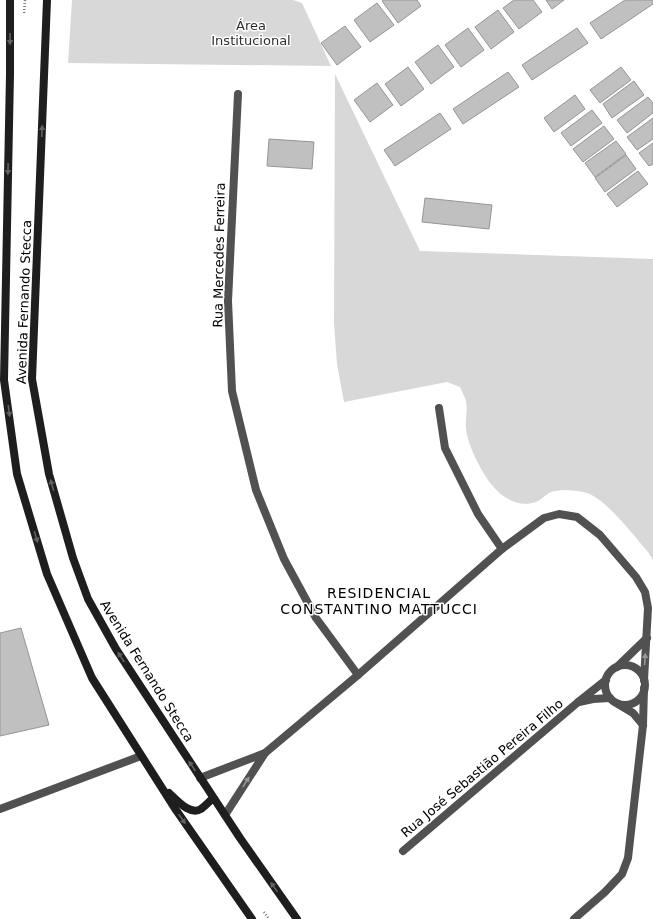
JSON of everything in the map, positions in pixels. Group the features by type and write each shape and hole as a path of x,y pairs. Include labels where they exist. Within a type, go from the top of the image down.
{"main road":[{"name":"Avenida Fernando Stecca","path":"10,0 10,74 2,380 17,474 48,574 92,678 141,756 252,919"},
{"name":"Avenida Fernando Stecca","path":"48,0 32,380 49,474 73,558 88,599 116,649 213,798 297,919"},
{"path":"161,786 185,808 192,811 200,810 213,798"}],"street":[{"name":"Rua Mercedes Ferreira","path":"238,94 228,301 232,391 256,490 284,559 316,618 358,675"},
{"path":"439,408 445,448 478,514 502,548"},
{"path":"225,815 265,753 358,675 502,548 544,518 559,514 577,517 600,535 636,577 645,592 648,608 643,725 628,858 622,874 605,892 574,919"},
{"path":"643,725 633,713 610,698 606,692 605,686 608,674 647,638"},
{"path":"618,666 630,666 641,674 644,684 639,698 635,702 630,704 618,703"},
{"name":"Rua José Sebastião Pereira Filho","path":"403,851 576,703 606,680"},
{"name":"Rua José Sebastião Pereira Filho","path":"576,703 593,699 610,698"},
{"path":"200,778 265,753"},
{"path":"0,809 141,756"}],"path":[{"path":"24,15 25,0"},
{"path":"260,907 269,919"}],"green space":[{"name":"Área Institucional","path":"72,0 293,0 302,3 331,66 68,63"},
{"path":"335,74 420,251 653,259 653,560 628,528 611,510 603,502 587,493 580,491 559,490 549,493 540,500 529,504 517,503 500,494 487,479 472,450 466,429 466,401 460,387 447,382 344,402 337,364 334,323"}],"building":[{"path":"417,0 421,6 398,23 382,1"},
{"path":"514,0 533,0 542,12 519,29 503,8"},
{"path":"546,0 564,0 552,9"},
{"path":"625,0 653,0 653,4 601,39 590,23"},
{"path":"377,3 394,25 370,42 354,20"},
{"path":"498,10 514,32 491,49 475,27"},
{"path":"345,26 361,47 337,65 321,43"},
{"path":"468,28 484,50 461,67 445,45"},
{"path":"577,28 588,43 532,80 522,65"},
{"path":"438,45 454,67 431,84 415,62"},
{"path":"408,67 424,89 401,106 385,84"},
{"path":"621,67 631,80 600,103 590,90"},
{"path":"508,72 519,87 463,124 453,109"},
{"path":"634,81 644,95 612,118 603,104"},
{"path":"377,83 393,105 370,122 354,100"},
{"path":"575,95 585,109 554,132 544,118"},
{"path":"648,97 653,103 653,113 627,133 617,120"},
{"path":"592,110 602,123 571,146 561,133"},
{"path":"440,113 451,129 395,166 384,150"},
{"path":"653,118 653,139 637,150 627,137"},
{"path":"604,126 614,139 583,162 573,149"},
{"path":"269,139 314,142 312,169 267,166"},
{"path":"616,141 626,154 595,177 585,163"},
{"path":"653,143 653,164 649,166 639,153"},
{"path":"626,155 636,169 605,192 595,178"},
{"path":"638,171 648,184 617,207 607,194"},
{"path":"425,198 492,205 489,229 422,222"},
{"path":"21,628 49,725 0,736 0,633"}],"district":[{"name":"RESIDENCIAL CONSTANTINO MATTUCCI","path":"379,602"}]}
